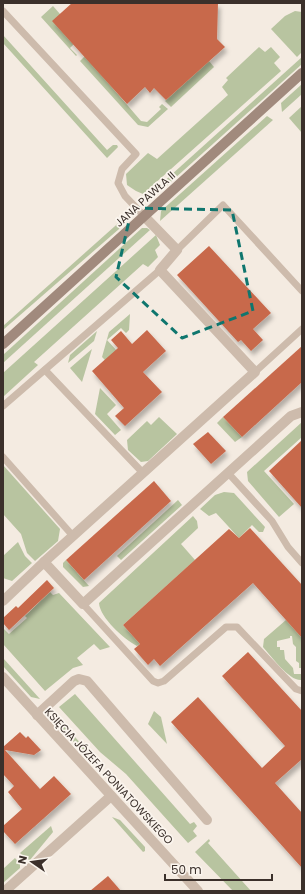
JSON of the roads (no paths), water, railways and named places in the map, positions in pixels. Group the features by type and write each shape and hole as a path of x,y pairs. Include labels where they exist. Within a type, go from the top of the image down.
{"main road":[{"name":"JANA PAWŁA II","path":"3,344 302,73"}],"street":[{"path":"3,600 255,372 160,270 177,250 144,216"},
{"path":"44,562 83,604 229,474 291,416 302,412"},
{"name":"KSIĘCIA JÓZEFA PONIATOWSKIEGO","path":"3,677 198,891"},
{"path":"37,715 74,681 79,679 87,681 207,820"},
{"path":"5,891 112,796"}],"lane":[{"path":"3,11 136,154 122,169 118,183 125,196 144,216"},
{"path":"177,250 223,205 302,291"},
{"path":"3,406 160,270"},
{"path":"255,372 302,329"},
{"path":"45,370 143,473"},
{"path":"3,457 72,536"},
{"path":"229,474 272,520 288,547 302,563"},
{"path":"83,604 153,681 158,683 164,680 226,627 237,626 296,689 302,691"}]}
